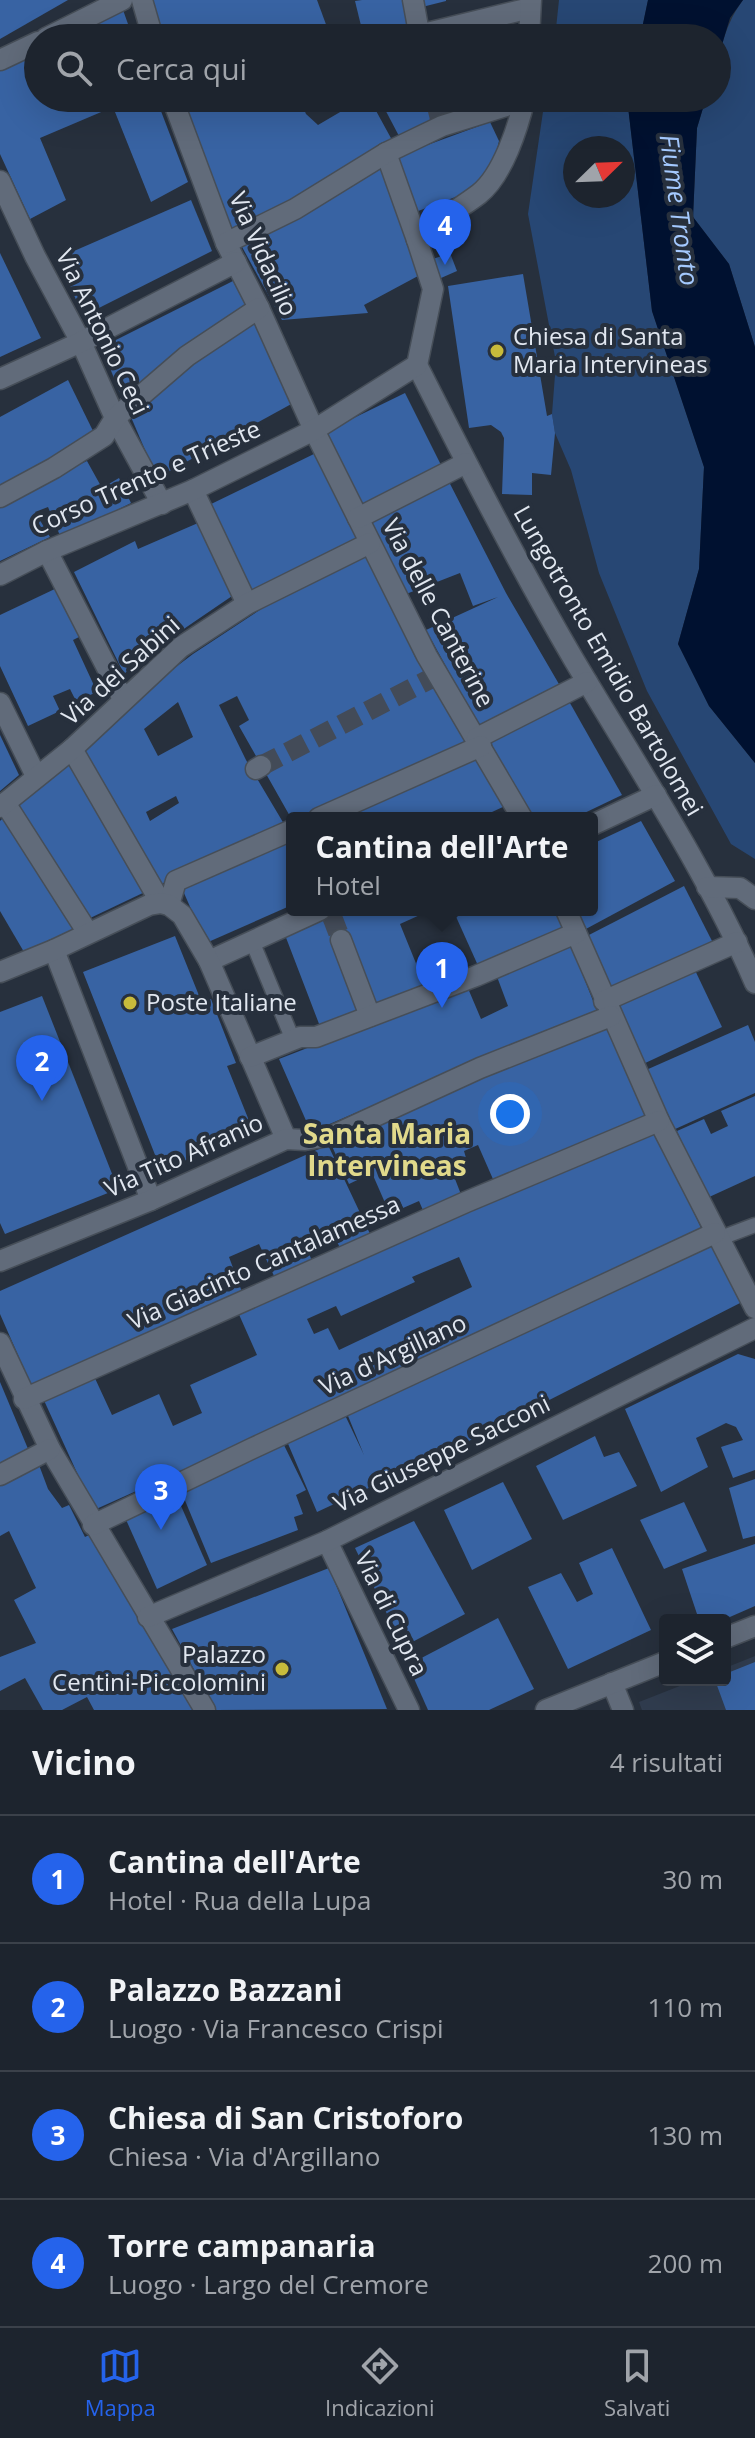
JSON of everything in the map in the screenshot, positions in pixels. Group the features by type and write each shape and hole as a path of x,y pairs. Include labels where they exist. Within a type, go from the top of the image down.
{"street":[{"path":"74,24 122,0"},
{"path":"142,0 149,24"},
{"path":"413,0 417,24"},
{"path":"461,24 531,4 530,24"},
{"path":"0,60 24,49"},
{"name":"Via Vidacilio","path":"177,112 231,252 314,430"},
{"path":"0,379 81,342 441,122 478,112"},
{"path":"417,240 433,224 481,192 498,173 520,112"},
{"path":"386,153 433,289 417,365"},
{"name":"Via Antonio Ceci","path":"0,181 35,256 81,342 115,418 162,504"},
{"path":"0,497 104,436 115,418 187,356 259,308"},
{"name":"Corso Trento e Trieste","path":"0,575 47,551 193,490 314,430 417,365"},
{"name":"Lungotronto Emidio Bartolomei","path":"417,365 532,587 656,795 737,942 755,983"},
{"name":"Via delle Canterine","path":"314,430 435,677 479,742 519,812"},
{"path":"358,518 466,463"},
{"path":"193,490 247,604"},
{"name":"Via dei Sabini","path":"2,805 72,749 181,647 247,604 370,543"},
{"path":"47,551 123,699"},
{"path":"332,812 479,742 587,682"},
{"path":"0,703 36,776"},
{"path":"72,749 165,904 182,915 209,961 286,1139"},
{"path":"598,822 656,795"},
{"path":"2,805 88,933"},
{"path":"165,904 176,881 286,833"},
{"path":"707,887 740,888 755,899"},
{"path":"0,972 149,905 165,904"},
{"path":"209,961 314,916"},
{"path":"569,916 659,1121 755,1308"},
{"path":"250,1057 293,1040 316,1037 476,976 576,933"},
{"path":"341,940 370,1016"},
{"name":"Via Tito Afranio","path":"0,1261 151,1200 286,1139 305,1140 334,1135 608,1008 737,942"},
{"path":"54,950 151,1200"},
{"name":"Via Giacinto Cantalamessa","path":"24,1399 466,1202 659,1121"},
{"name":"Via d'Argillano","path":"93,1525 251,1449 717,1236"},
{"name":"Via Giuseppe Sacconi","path":"148,1617 327,1541 755,1328"},
{"path":"0,1343 50,1449 205,1710"},
{"path":"0,1475 50,1449"},
{"name":"Via di Cupra","path":"327,1541 409,1710"},
{"path":"731,1636 755,1626"},
{"path":"546,1710 659,1664"},
{"path":"612,1683 623,1710"}],"lane":[{"path":"252,941 293,1040"},
{"path":"717,1236 755,1225"}],"shaded area":[{"path":"559,0 648,0 643,24 556,24"},
{"path":"743,0 755,0 755,347 729,264 693,217 697,128 702,112 731,112 730,24"},
{"path":"543,112 629,112 631,136 563,136 563,208 635,208 635,166 652,311 704,467 699,569 678,644 709,706 755,763 755,859 731,844 647,691 599,573 571,470 555,433 552,414 556,362 528,214"},
{"path":"755,1656 755,1710 642,1710 639,1702 680,1686 731,1686 731,1666"}],"water":[{"path":"648,0 743,0 728,24 643,24"},
{"name":"Fiume Tronto","path":"629,112 702,112 697,128 693,217 729,264 755,347 755,763 709,706 678,644 699,569 704,467 652,311 635,166 635,136 631,136"}],"building":[{"path":"0,0 68,0 24,24 0,39"},
{"path":"153,0 317,0 326,24 159,24"},
{"path":"407,0 410,24 361,24 355,1"},
{"path":"421,0 446,0 446,1 422,7"},
{"path":"123,10 128,24 95,24"},
{"path":"24,59 24,112 101,112 40,138 66,200 30,219 0,154 0,71"},
{"path":"115,112 161,112 188,182 151,202"},
{"path":"185,112 305,112 318,125 340,112 377,112 392,140 299,198 232,232"},
{"path":"386,112 459,112 399,136"},
{"path":"490,122 499,141 493,166 466,193 413,213 392,158"},
{"path":"385,162 418,276 364,305 368,313 282,320 241,245"},
{"path":"191,200 212,251 83,316 58,258"},
{"path":"0,253 41,338 0,357"},
{"path":"450,253 457,271 441,278 433,259"},
{"name":"Chiesa di Santa Maria Intervineas","path":"523,274 547,416 552,414 555,433 551,475 532,473 532,495 502,494 504,438 501,432 491,425 469,428 448,286"},
{"path":"233,281 250,311 125,407 102,347"},
{"path":"254,316 295,402 157,478 128,410"},
{"path":"68,380 95,435 0,490 0,417"},
{"path":"405,393 443,469 360,510 323,433"},
{"path":"318,452 359,538 249,592 207,506"},
{"path":"87,461 102,488 119,478 131,503 61,538 48,507 35,512 50,537 0,561 0,502"},
{"path":"447,478 506,593 563,691 482,732 426,630 498,597 473,606 460,573 401,596 367,519"},
{"path":"198,523 235,594 147,654 124,674 74,572 135,541 138,549"},
{"path":"366,551 415,657 474,742 321,812 288,812 239,726 249,720 237,696 219,705 286,829 159,885 82,752 139,695 193,654 287,592","holes":["178,702 193,737 158,756 144,729","176,796 179,803 150,821 146,812"]},
{"path":"59,587 81,636 73,640 97,692 76,701 70,689 53,696 60,711 28,726 0,666 0,615"},
{"path":"566,696 622,795 587,812 527,812 485,737"},
{"path":"0,735 19,775 0,791"},
{"path":"483,750 505,806 492,812 343,812"},
{"path":"68,761 147,891 86,920 16,803"},
{"path":"7,814 77,928 24,952 0,911 0,821"},
{"path":"641,821 675,881 584,930 578,916 598,916 598,841"},
{"path":"286,837 286,908 206,943 180,884"},
{"path":"684,886 712,941 610,991 587,936"},
{"path":"327,916 418,916 400,924 426,988 321,1029 285,935"},
{"path":"456,916 559,916 566,932 480,970"},
{"path":"175,936 202,1003 211,999 236,1063 227,1066 254,1133 161,1170 83,972"},
{"path":"571,945 599,1016 460,1068 311,1132 279,1059 467,986 481,1019 508,1006 496,974"},
{"path":"693,966 722,1027 641,1065 613,1004"},
{"path":"42,996 118,1189 5,1234 0,1223 0,1012"},
{"path":"748,1025 755,1042 755,1093 673,1130 646,1070"},
{"path":"605,1026 651,1121 496,1186 478,1145 464,1151 466,1158 450,1166 462,1197 425,1215 419,1201 403,1208 399,1199 386,1205 372,1173 349,1184 331,1144 421,1102"},
{"path":"755,1096 755,1176 707,1198 677,1131 704,1119 711,1134 728,1126 721,1111"},
{"path":"654,1128 702,1230 357,1392 94,1510 42,1396 93,1374 112,1415 159,1394 173,1426 202,1413 190,1385 257,1355 237,1310","holes":["459,1257 472,1287 339,1350 328,1328 314,1334 307,1319 336,1306 341,1316 415,1282 412,1277"]},
{"path":"328,1145 371,1236 341,1250 330,1227 303,1239 312,1261 275,1278 259,1244 229,1257 242,1292 32,1387 0,1314 0,1291"},
{"path":"714,1241 746,1300 457,1447 317,1512 286,1439 344,1413 364,1455 346,1411"},
{"path":"738,1354 755,1359 755,1470 733,1478 721,1447 743,1440 736,1427 726,1423 696,1438 708,1467 661,1492 625,1409"},
{"path":"0,1382 31,1456 0,1470"},
{"path":"595,1436 604,1457 619,1452 637,1486 563,1520 536,1466"},
{"path":"281,1439 306,1490 296,1495 303,1514 294,1517 298,1530 211,1563 179,1486"},
{"path":"39,1465 48,1489 62,1508 69,1505 85,1537 93,1533 196,1710 94,1710 87,1697 62,1710 43,1710 25,1678 0,1691 0,1657 36,1643 14,1600 36,1588 9,1531 0,1536 0,1483"},
{"path":"755,1479 755,1536 743,1539 729,1488"},
{"path":"503,1482 532,1539 472,1570 444,1510"},
{"path":"174,1490 207,1565 157,1589 123,1513"},
{"path":"684,1502 707,1551 664,1569 640,1520"},
{"path":"414,1521 465,1614 403,1647 355,1548"},
{"path":"755,1544 755,1606 731,1616 731,1614 697,1614 682,1569"},
{"path":"612,1548 651,1630 568,1669 528,1587 561,1573 577,1602 593,1594 579,1563"},
{"name":"Palazzo Centini-Piccolomini","path":"329,1568 387,1709 216,1710 172,1629"},
{"path":"498,1618 534,1689 489,1710 428,1710 408,1665"},
{"path":"755,1662 755,1710 726,1710 717,1686 731,1686 731,1672"}],"tunnel":[{"path":"438,112 440,119"},
{"path":"261,766 430,679"},
{"path":"332,916 341,940"}],"place":[{"name":"Torre campanaria","path":"445,265"},
{"name":"Chiesa di Santa Maria Intervineas","path":"497,351"},
{"name":"Poste Italiane","path":"130,1003"},
{"name":"Cantina dell'Arte","path":"442,1008"},
{"name":"Palazzo Bazzani","path":"42,1101"},
{"name":"Chiesa di San Cristoforo","path":"161,1530"},
{"name":"Palazzo Centini-Piccolomini","path":"282,1669"}],"district":[{"name":"Santa Maria Intervineas","path":"387,1150"}]}
